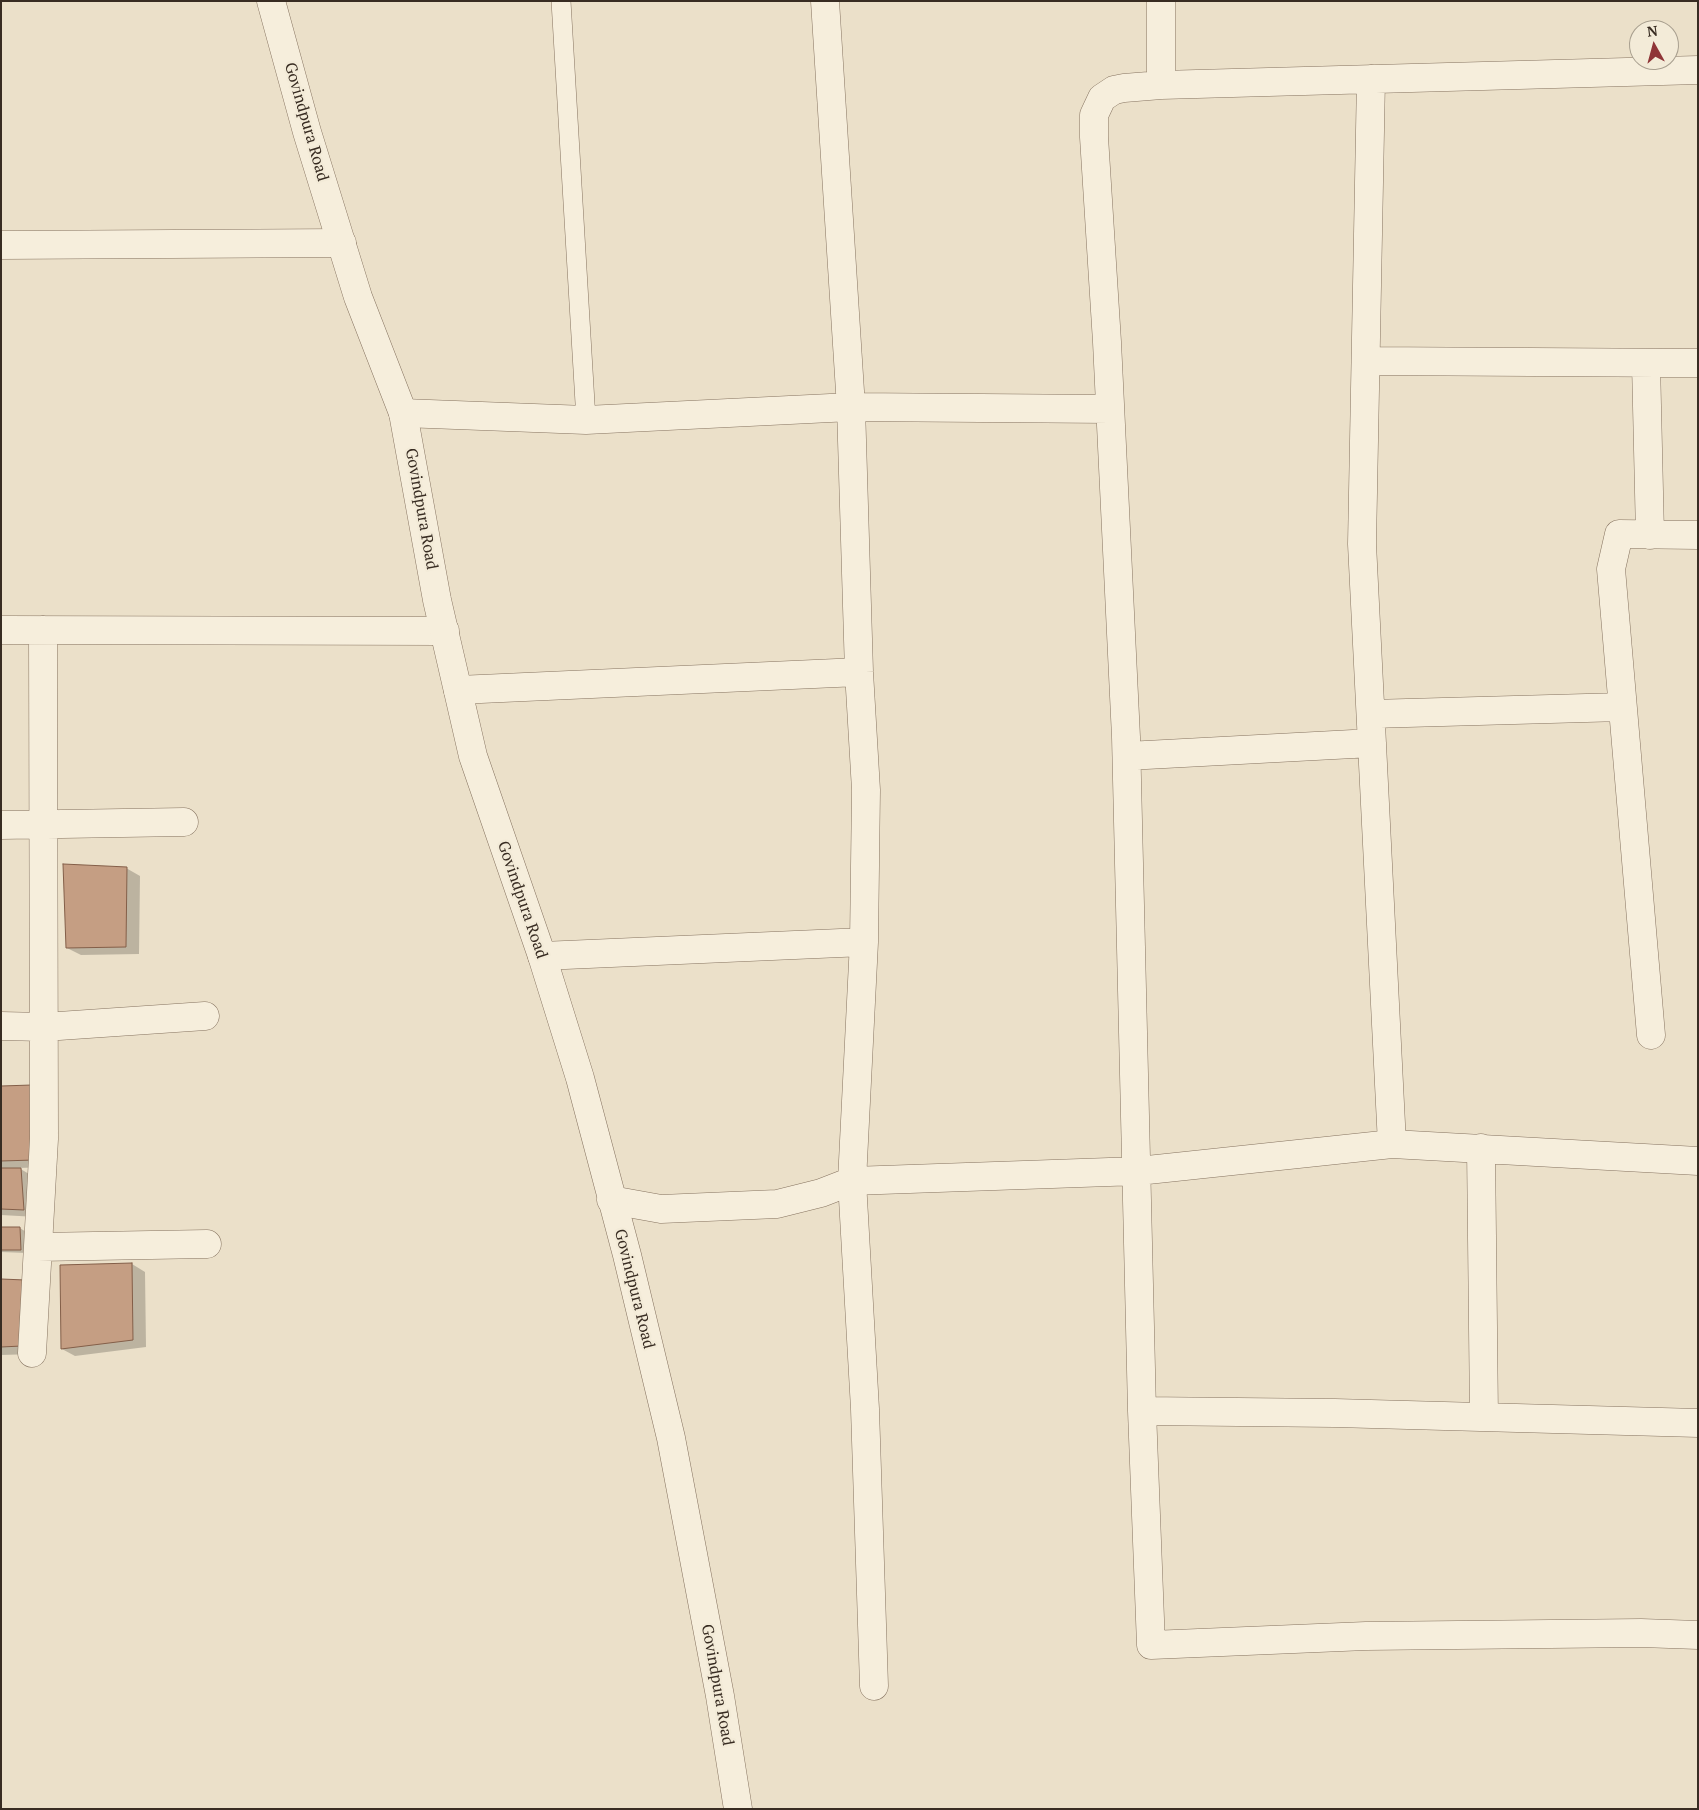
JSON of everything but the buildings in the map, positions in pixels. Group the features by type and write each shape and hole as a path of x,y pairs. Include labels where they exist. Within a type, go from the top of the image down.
{"street":[{"name":"Govindpura Road","path":"271,1 307,132 358,297 403,413 445,631 473,756 542,956 580,1078 627,1255 671,1438 720,1696 738,1809"},
{"path":"825,1 851,407 866,790 864,942 852,1181 865,1409 874,1686"},
{"path":"1161,1 1161,85"},
{"path":"1698,70 1161,85 1114,90 1102,98 1094,115 1127,756 1142,1411 1150,1644 1366,1636 1641,1633 1698,1635"},
{"path":"1371,80 1362,544 1392,1144"},
{"path":"1,245 342,243"},
{"path":"1366,361 1698,363"},
{"path":"1646,363 1650,535"},
{"path":"403,413 586,420 851,407 1110,409"},
{"path":"1651,1035 1611,569 1620,534 1698,535"},
{"path":"1,630 445,631"},
{"path":"32,1353 44,1139 43,630"},
{"path":"458,690 860,672"},
{"path":"1371,714 1622,708"},
{"path":"1127,756 1372,743"},
{"path":"1,825 184,822"},
{"path":"542,956 864,942"},
{"path":"1,1026 44,1027 205,1016"},
{"path":"611,1200 661,1208 777,1204 821,1193 852,1181 1138,1171 1392,1144 1698,1161"},
{"path":"1481,1148 1484,1417"},
{"path":"38,1247 207,1244"},
{"path":"1142,1411 1698,1423"}],"lane":[{"path":"561,1 586,420"}]}
